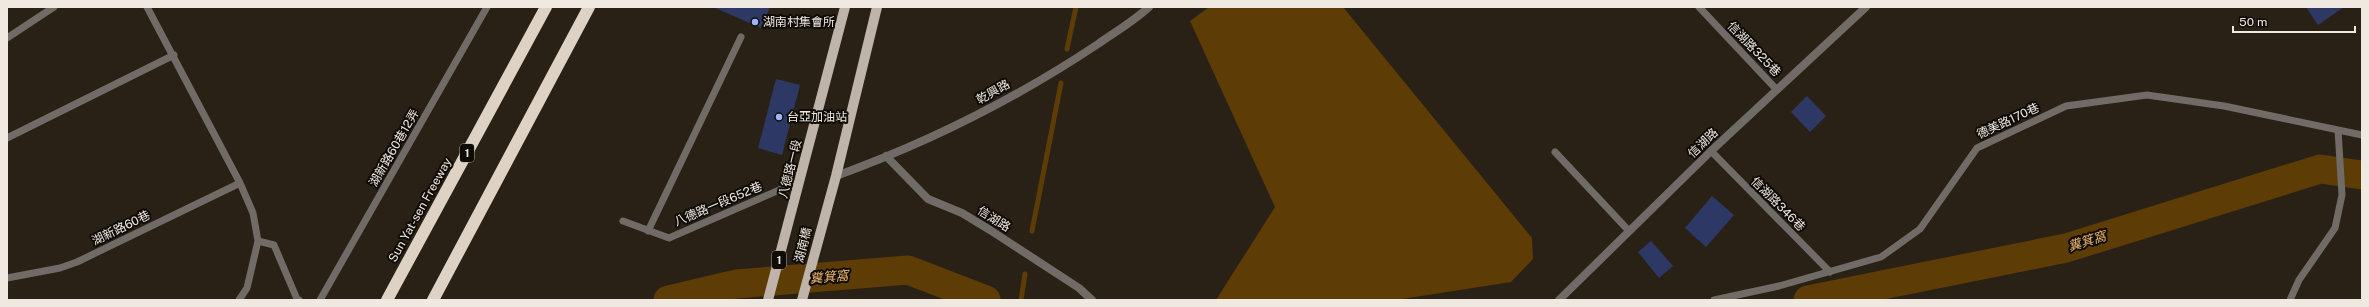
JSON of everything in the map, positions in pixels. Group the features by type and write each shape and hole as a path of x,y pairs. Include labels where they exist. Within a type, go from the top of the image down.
{"highway":[{"name":"Sun Yat-sen Freeway","path":"387,300 546,7"},
{"path":"432,300 589,7"}],"main road":[{"name":"八德路一段","path":"790,221 845,7"},
{"path":"836,176 877,7"},
{"name":"湖南橋","path":"802,300 822,221 836,176"},
{"name":"湖南橋","path":"768,300 790,221"}],"street":[{"name":"乾興路","path":"836,176 886,156 980,113 1069,63 1149,7"},
{"name":"信湖路","path":"1559,300 1711,151 1866,7"},
{"name":"信湖路","path":"886,156 928,199 962,213 990,230 1079,288 1092,300"}],"lane":[{"path":"7,38 54,7"},
{"path":"147,7 174,55 240,183 253,213 258,241 247,288 239,300"},
{"name":"湖新路60巷12弄","path":"320,300 487,7"},
{"name":"信湖路325巷","path":"1699,7 1777,90"},
{"path":"648,230 741,37"},
{"path":"7,138 174,55"},
{"name":"德美路170巷","path":"1714,300 1779,286 1881,257 1920,229 1977,148 2066,106 2147,95 2224,106 2362,135"},
{"path":"2290,300 2299,280 2335,228 2342,195 2338,130"},
{"name":"信湖路346巷","path":"1711,151 1830,272"},
{"path":"1555,152 1629,231"},
{"name":"八德路一段652巷","path":"622,222 669,238 800,181"},
{"name":"湖新路60巷","path":"7,278 60,268 77,262 240,183"},
{"path":"258,241 274,245 297,299 299,300"}],"shaded area":[{"path":"1209,7 1343,7 1532,238 1533,259 1511,282 1396,300 1216,300 1275,207 1190,21"}],"building":[{"name":"湖南村集會所","path":"713,7 770,7 761,28"},
{"path":"2306,7 2344,7 2318,25"},
{"name":"台亞加油站","path":"776,79 800,85 782,155 758,148"},
{"path":"1807,96 1826,116 1810,132 1791,112"},
{"path":"1712,196 1734,215 1706,247 1685,228"},
{"path":"1651,241 1673,266 1659,278 1638,252"}],"waterway":[{"path":"1067,49 1076,7"},
{"path":"1032,231 1061,83"},
{"name":"糞箕窩","path":"1808,300 2066,248 2320,169 2362,175"},
{"name":"糞箕窩","path":"668,300 736,284 908,270 986,300"},
{"path":"1021,300 1025,274"}],"place":[{"name":"湖南村集會所","path":"755,22"},
{"name":"台亞加油站","path":"779,117"}]}
